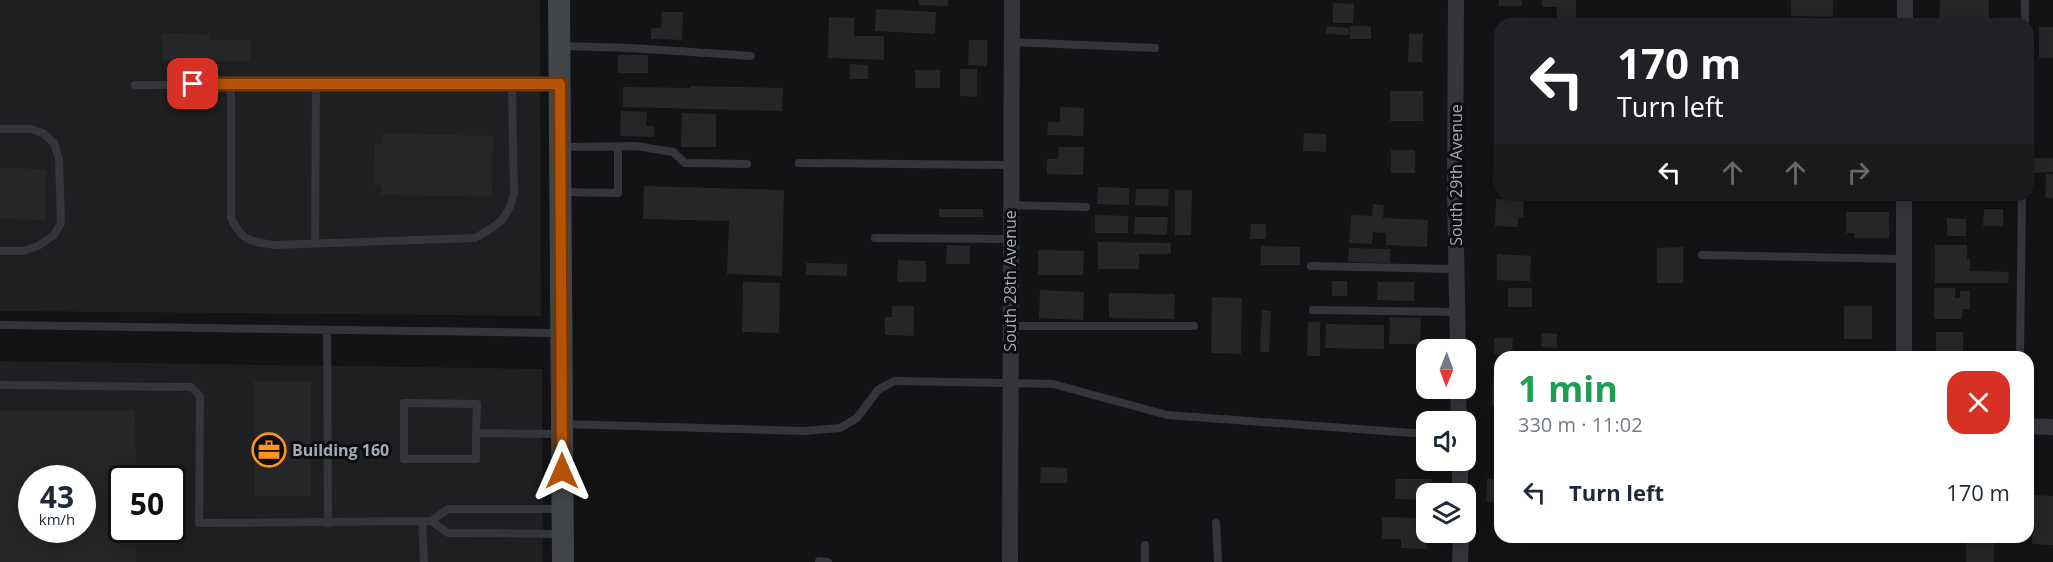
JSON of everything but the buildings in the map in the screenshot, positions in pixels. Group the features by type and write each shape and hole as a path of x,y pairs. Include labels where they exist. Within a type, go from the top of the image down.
{"main road":[{"path":"559,0 563,562"}],"street":[{"name":"South 28th Avenue","path":"1010,562 1012,0"},
{"name":"South 29th Avenue","path":"1456,0 1458,339"},
{"path":"1905,0 1905,18"},
{"path":"1904,201 1904,351"},
{"path":"2034,426 2053,427"},
{"path":"1460,562 1461,543"}],"lane":[{"path":"2025,0 2025,18"},
{"path":"1011,42 1155,48"},
{"path":"559,46 751,56"},
{"path":"135,84 560,84"},
{"path":"231,84 231,218 237,231 249,241 274,245 475,238 493,229 511,208 514,193 512,85"},
{"path":"315,243 316,85"},
{"path":"0,129 31,129 42,133 54,143 59,159 61,223 54,235 38,246 23,251 0,251"},
{"path":"560,147 636,146 674,152 685,163 747,164"},
{"path":"560,192 618,193 618,147"},
{"path":"799,163 1011,165"},
{"path":"2020,351 2022,201"},
{"path":"1010,205 1086,207"},
{"path":"875,238 1011,240"},
{"path":"1702,255 1904,259"},
{"path":"1311,266 1456,269"},
{"path":"1313,310 1457,312"},
{"path":"0,325 561,333"},
{"path":"1010,326 1194,326"},
{"path":"327,330 328,523"},
{"path":"477,433 562,429 791,431 840,428 857,418 878,390 894,381 1053,384 1167,415 1416,433"},
{"path":"0,385 192,387 200,396 199,523 427,521 448,509 562,509"},
{"path":"404,403 477,404 477,433 476,459 404,459 404,403"},
{"path":"427,521 448,533 563,534"},
{"path":"424,562 427,521"},
{"path":"1216,523 1218,562"},
{"path":"1145,545 1145,562"},
{"path":"819,561 828,562"}],"shaded area":[{"path":"0,0 540,0 541,316 0,311"},
{"path":"0,361 542,369 543,562 0,562"}],"place":[{"name":"Building 160","path":"269,450"}],"route":[{"path":"193,84 560,84 562,471"}]}
